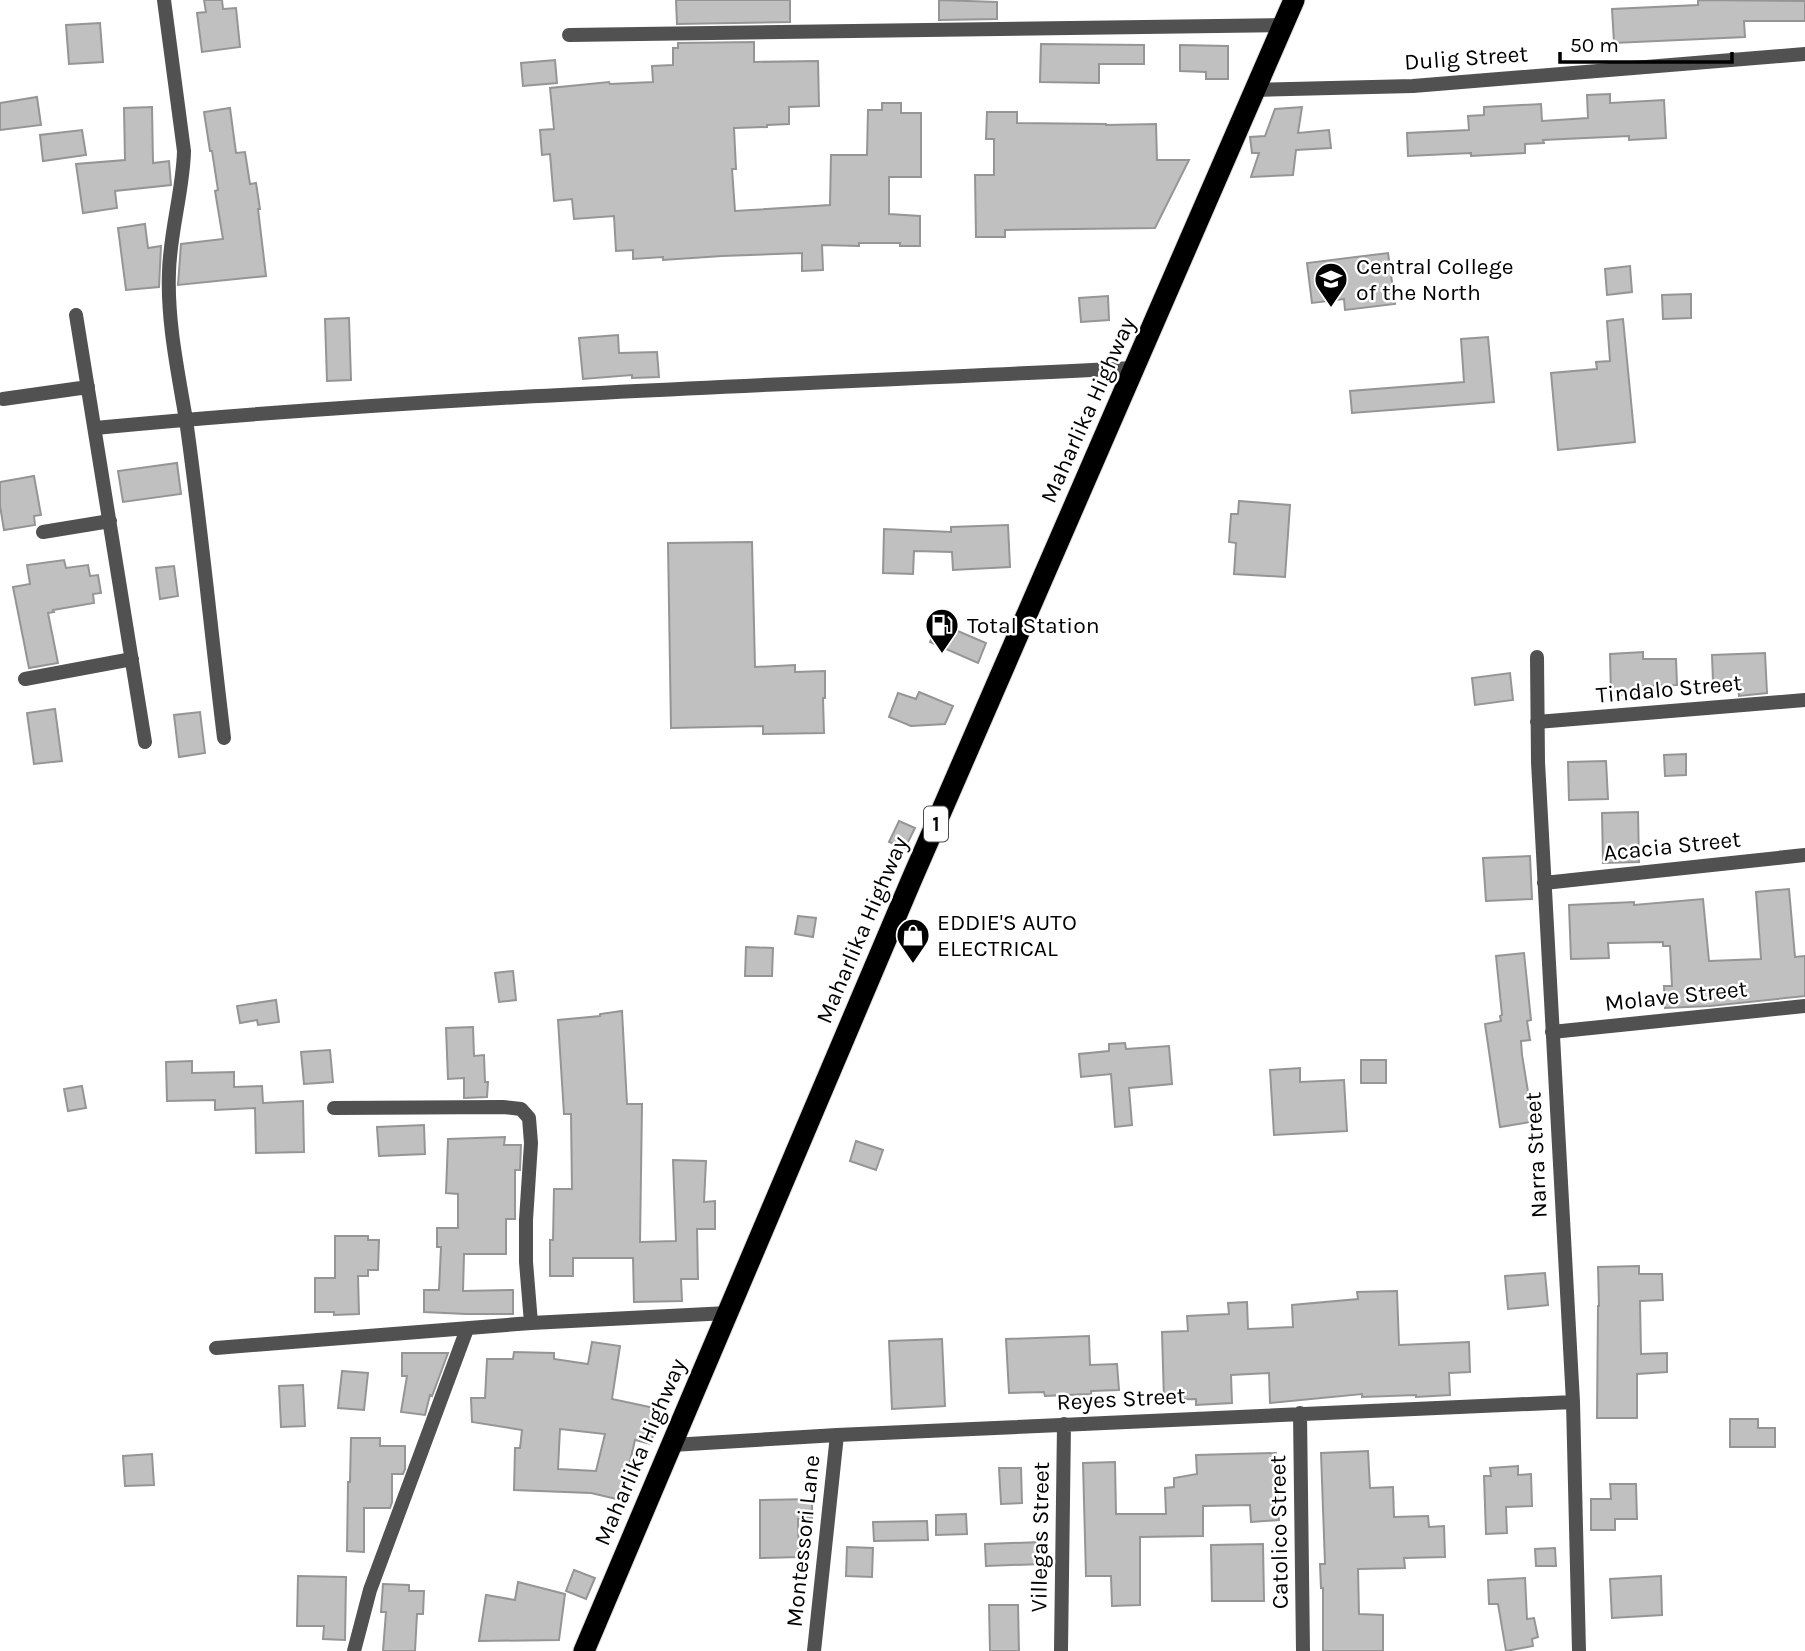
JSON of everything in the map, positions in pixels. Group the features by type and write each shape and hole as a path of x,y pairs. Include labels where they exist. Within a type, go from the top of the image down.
{"highway":[{"name":"Maharlika Highway","path":"584,1651 911,881 1294,0"}],"street":[{"path":"164,0 184,151 169,272 171,319 224,737"},
{"path":"569,35 1282,25"},
{"name":"Dulig Street","path":"1255,90 1413,86 1805,54"},
{"path":"76,315 145,742"},
{"path":"95,428 185,419 520,397 1135,368"},
{"path":"3,399 88,387"},
{"path":"43,532 110,521"},
{"name":"Narra Street","path":"1537,657 1544,883 1573,1402 1578,1651"},
{"path":"26,679 132,659"},
{"name":"Tindalo Street","path":"1537,722 1805,700"},
{"name":"Acacia Street","path":"1544,883 1805,855"},
{"name":"Molave Street","path":"1552,1031 1805,1006"},
{"path":"334,1108 503,1107 521,1109 526,1113 529,1118 531,1143 526,1262 531,1323"},
{"path":"216,1348 531,1323 728,1313"},
{"path":"354,1651 370,1590 467,1329"},
{"name":"Reyes Street","path":"672,1445 1064,1424 1573,1402"},
{"name":"Catolico Street","path":"1300,1413 1303,1651"},
{"name":"Villegas Street","path":"1061,1651 1064,1424"},
{"name":"Montessori Lane","path":"814,1651 837,1435"}],"building":[{"path":"204,0 222,0 223,9 236,8 240,47 202,52 197,13 206,12"},
{"path":"676,0 790,0 790,22 677,24"},
{"path":"939,0 997,2 997,19 939,20"},
{"path":"1698,0 1805,1 1805,21 1744,21 1745,37 1614,43 1612,9 1698,5"},
{"path":"100,23 103,62 69,64 66,25"},
{"path":"754,42 754,62 818,61 819,106 789,107 789,124 734,128 736,169 732,169 735,211 830,205 831,155 867,155 868,110 882,110 882,103 901,103 901,113 921,113 921,177 889,177 889,214 920,216 920,246 900,246 900,243 822,245 823,270 802,271 802,253 633,259 633,250 616,251 614,216 574,219 572,199 554,201 550,154 542,155 540,130 554,129 550,88 609,82 653,82 652,66 673,65 673,48 678,48 678,43"},
{"path":"1041,44 1144,45 1144,64 1099,64 1099,83 1040,82"},
{"path":"1180,45 1228,46 1228,79 1206,79 1206,72 1180,71"},
{"path":"555,60 557,83 523,86 521,63"},
{"path":"1610,94 1610,103 1664,100 1666,138 1629,140 1629,136 1543,140 1544,143 1525,144 1525,153 1408,156 1407,133 1469,130 1468,116 1484,115 1484,107 1541,104 1542,121 1588,118 1587,95"},
{"path":"37,97 41,125 0,130 0,103"},
{"path":"152,107 153,163 169,161 171,185 115,191 117,208 83,213 76,164 125,160 124,108"},
{"path":"1302,107 1298,133 1329,130 1331,148 1296,150 1293,175 1251,177 1259,153 1252,153 1250,137 1265,136 1275,109"},
{"path":"230,108 236,153 245,152 250,184 256,183 266,276 178,285 181,244 223,239 215,191 218,190 204,112"},
{"path":"987,112 1017,112 1017,123 1156,124 1157,160 1189,160 1155,228 1005,230 1005,237 976,237 975,175 994,175 994,139 986,139"},
{"path":"82,130 86,155 43,161 40,135"},
{"path":"145,224 148,248 161,246 159,287 126,290 118,228"},
{"path":"1388,253 1395,304 1345,310 1344,299 1312,303 1307,263"},
{"path":"1630,266 1632,292 1607,295 1605,269"},
{"path":"1691,294 1691,318 1663,319 1662,295"},
{"path":"1108,296 1109,320 1081,322 1079,298"},
{"path":"349,318 351,380 327,381 325,319"},
{"path":"1623,319 1635,442 1558,450 1551,373 1597,369 1596,362 1610,361 1607,321"},
{"path":"618,335 619,353 657,352 659,377 632,378 632,375 583,379 579,338"},
{"path":"1488,337 1494,402 1352,413 1350,391 1464,382 1461,339"},
{"path":"177,463 181,494 123,502 118,471"},
{"path":"34,476 41,515 34,516 35,525 4,530 0,482"},
{"path":"1239,501 1290,505 1285,577 1234,574 1236,543 1229,542 1231,514 1238,514"},
{"path":"1008,525 1010,567 953,570 952,552 914,551 913,574 883,573 884,529 951,532 951,527"},
{"path":"752,542 755,667 795,665 795,672 825,671 824,733 763,734 763,726 671,728 668,543"},
{"path":"64,560 66,568 88,565 90,576 98,575 101,593 93,594 94,603 48,613 58,663 29,668 13,587 30,584 27,565"},
{"path":"174,566 178,596 160,599 156,568"},
{"path":"939,623 986,643 978,663 930,642"},
{"path":"1643,652 1643,659 1676,659 1677,685 1644,686 1644,694 1611,696 1610,654"},
{"path":"1765,653 1767,693 1739,696 1738,682 1713,682 1712,655"},
{"path":"1510,673 1513,700 1475,705 1472,678"},
{"path":"919,692 953,706 945,724 911,726 889,717 898,693 916,699"},
{"path":"55,709 62,761 34,764 27,713"},
{"path":"200,712 205,753 179,757 174,715"},
{"path":"1686,754 1686,775 1665,776 1664,755"},
{"path":"1606,761 1608,799 1569,800 1568,762"},
{"path":"1638,812 1639,862 1603,863 1602,813"},
{"path":"899,821 915,828 905,848 889,842"},
{"path":"1530,856 1532,899 1486,901 1483,858"},
{"path":"1789,889 1795,957 1805,956 1805,996 1665,1008 1664,986 1672,986 1670,946 1663,946 1663,942 1608,943 1609,958 1571,959 1569,905 1634,902 1634,905 1703,899 1709,961 1761,959 1756,892"},
{"path":"798,916 816,918 813,937 795,934"},
{"path":"746,947 773,948 772,976 745,976"},
{"path":"1524,953 1531,1020 1527,1021 1530,1040 1521,1041 1522,1055 1529,1098 1538,1096 1542,1120 1500,1127 1485,1024 1501,1021 1502,1015 1496,956"},
{"path":"513,971 516,1000 499,1002 495,973"},
{"path":"276,1000 279,1022 258,1025 257,1020 240,1023 237,1006"},
{"path":"622,1011 627,1104 642,1104 640,1242 676,1241 673,1160 706,1161 704,1202 715,1201 715,1229 697,1229 698,1279 681,1279 682,1301 634,1302 633,1258 573,1258 573,1276 550,1276 554,1189 572,1189 571,1114 564,1114 558,1020"},
{"path":"473,1027 474,1056 484,1055 487,1097 464,1098 464,1078 448,1079 446,1028"},
{"path":"1125,1043 1126,1049 1169,1046 1172,1084 1129,1088 1132,1125 1115,1127 1111,1074 1081,1077 1079,1054 1109,1051 1109,1044"},
{"path":"330,1050 333,1082 304,1084 301,1052"},
{"path":"1361,1060 1386,1060 1386,1083 1361,1083"},
{"path":"192,1061 192,1073 234,1072 234,1087 262,1086 263,1103 303,1101 304,1152 256,1153 255,1108 215,1110 215,1100 167,1101 166,1062"},
{"path":"1300,1068 1300,1082 1344,1080 1347,1131 1274,1135 1270,1070"},
{"path":"82,1086 86,1108 68,1111 64,1089"},
{"path":"424,1125 425,1154 379,1156 377,1127"},
{"path":"505,1137 504,1145 521,1145 520,1170 515,1170 515,1219 506,1219 506,1254 464,1254 463,1291 513,1290 513,1314 424,1312 424,1290 439,1290 441,1247 437,1247 437,1228 458,1228 458,1194 446,1193 448,1139"},
{"path":"856,1141 883,1150 876,1170 850,1161"},
{"path":"335,1236 368,1236 368,1240 379,1240 378,1270 368,1270 368,1276 358,1276 359,1314 334,1315 334,1312 315,1312 315,1278 335,1278"},
{"path":"1639,1266 1639,1274 1662,1274 1663,1300 1640,1301 1641,1354 1667,1353 1667,1372 1637,1374 1637,1418 1597,1418 1598,1267"},
{"path":"1545,1273 1548,1305 1508,1309 1505,1276"},
{"path":"1397,1291 1399,1345 1469,1342 1470,1372 1449,1373 1450,1395 1362,1397 1362,1394 1270,1403 1269,1373 1231,1375 1232,1403 1196,1405 1196,1399 1164,1400 1162,1332 1188,1331 1187,1316 1229,1314 1228,1303 1247,1302 1248,1329 1293,1327 1292,1305 1358,1299 1357,1292"},
{"path":"1089,1336 1090,1365 1117,1364 1119,1390 1045,1396 1044,1392 1009,1393 1006,1339"},
{"path":"942,1339 945,1406 892,1409 889,1341"},
{"path":"592,1342 620,1346 612,1399 659,1409 651,1444 635,1440 621,1500 591,1493 514,1490 515,1448 520,1448 522,1430 472,1422 471,1398 485,1398 487,1359 513,1359 514,1352 554,1353 554,1359 588,1364","holes":["560,1429 605,1434 596,1471 558,1469"]},
{"path":"402,1353 448,1353 432,1396 430,1395 425,1415 401,1412 407,1376 402,1376"},
{"path":"342,1371 368,1373 364,1410 338,1408"},
{"path":"303,1385 305,1426 281,1427 279,1386"},
{"path":"1730,1419 1758,1419 1758,1428 1775,1428 1775,1447 1730,1447"},
{"path":"351,1438 380,1438 380,1446 405,1446 403,1474 392,1474 390,1508 364,1508 364,1552 347,1551"},
{"path":"1368,1451 1370,1488 1393,1487 1394,1517 1428,1516 1429,1527 1444,1526 1445,1557 1404,1558 1405,1568 1358,1569 1359,1614 1383,1615 1383,1651 1323,1651 1323,1588 1320,1564 1325,1564 1321,1453"},
{"path":"1276,1453 1279,1520 1251,1522 1250,1505 1203,1506 1203,1536 1140,1537 1140,1605 1112,1606 1111,1576 1086,1576 1083,1463 1115,1462 1116,1514 1166,1514 1165,1488 1174,1487 1174,1478 1197,1474 1196,1455"},
{"path":"152,1454 154,1485 125,1486 123,1456"},
{"path":"1518,1466 1518,1475 1531,1474 1532,1506 1506,1507 1507,1533 1486,1534 1484,1476 1491,1476 1490,1468"},
{"path":"999,1468 1021,1468 1022,1503 1001,1504"},
{"path":"1610,1484 1636,1484 1637,1519 1615,1519 1615,1530 1591,1530 1591,1499 1611,1499"},
{"path":"812,1499 812,1518 798,1519 799,1557 760,1558 760,1500"},
{"path":"966,1514 967,1534 936,1535 936,1515"},
{"path":"927,1521 928,1540 874,1541 873,1522"},
{"path":"1041,1542 1042,1564 986,1566 985,1544"},
{"path":"1263,1544 1264,1601 1212,1601 1211,1545"},
{"path":"847,1547 873,1548 872,1577 846,1576"},
{"path":"1555,1548 1556,1566 1536,1566 1535,1549"},
{"path":"574,1570 595,1578 586,1599 566,1591"},
{"path":"298,1576 346,1577 345,1640 323,1639 324,1626 297,1626"},
{"path":"1661,1576 1662,1615 1612,1618 1610,1579"},
{"path":"1525,1578 1527,1619 1534,1618 1538,1637 1532,1639 1533,1646 1506,1651 1498,1604 1489,1604 1488,1580"},
{"path":"518,1582 565,1594 559,1640 479,1641 486,1595 515,1600"},
{"path":"383,1584 409,1585 409,1591 424,1591 423,1614 417,1614 415,1651 383,1651 386,1612 381,1612"},
{"path":"989,1605 1018,1605 1019,1651 990,1651"}],"place":[{"name":"Central College of the North","path":"1331,309"},
{"name":"Total Station","path":"942,655"},
{"name":"EDDIE'S AUTO ELECTRICAL","path":"913,965"}]}
